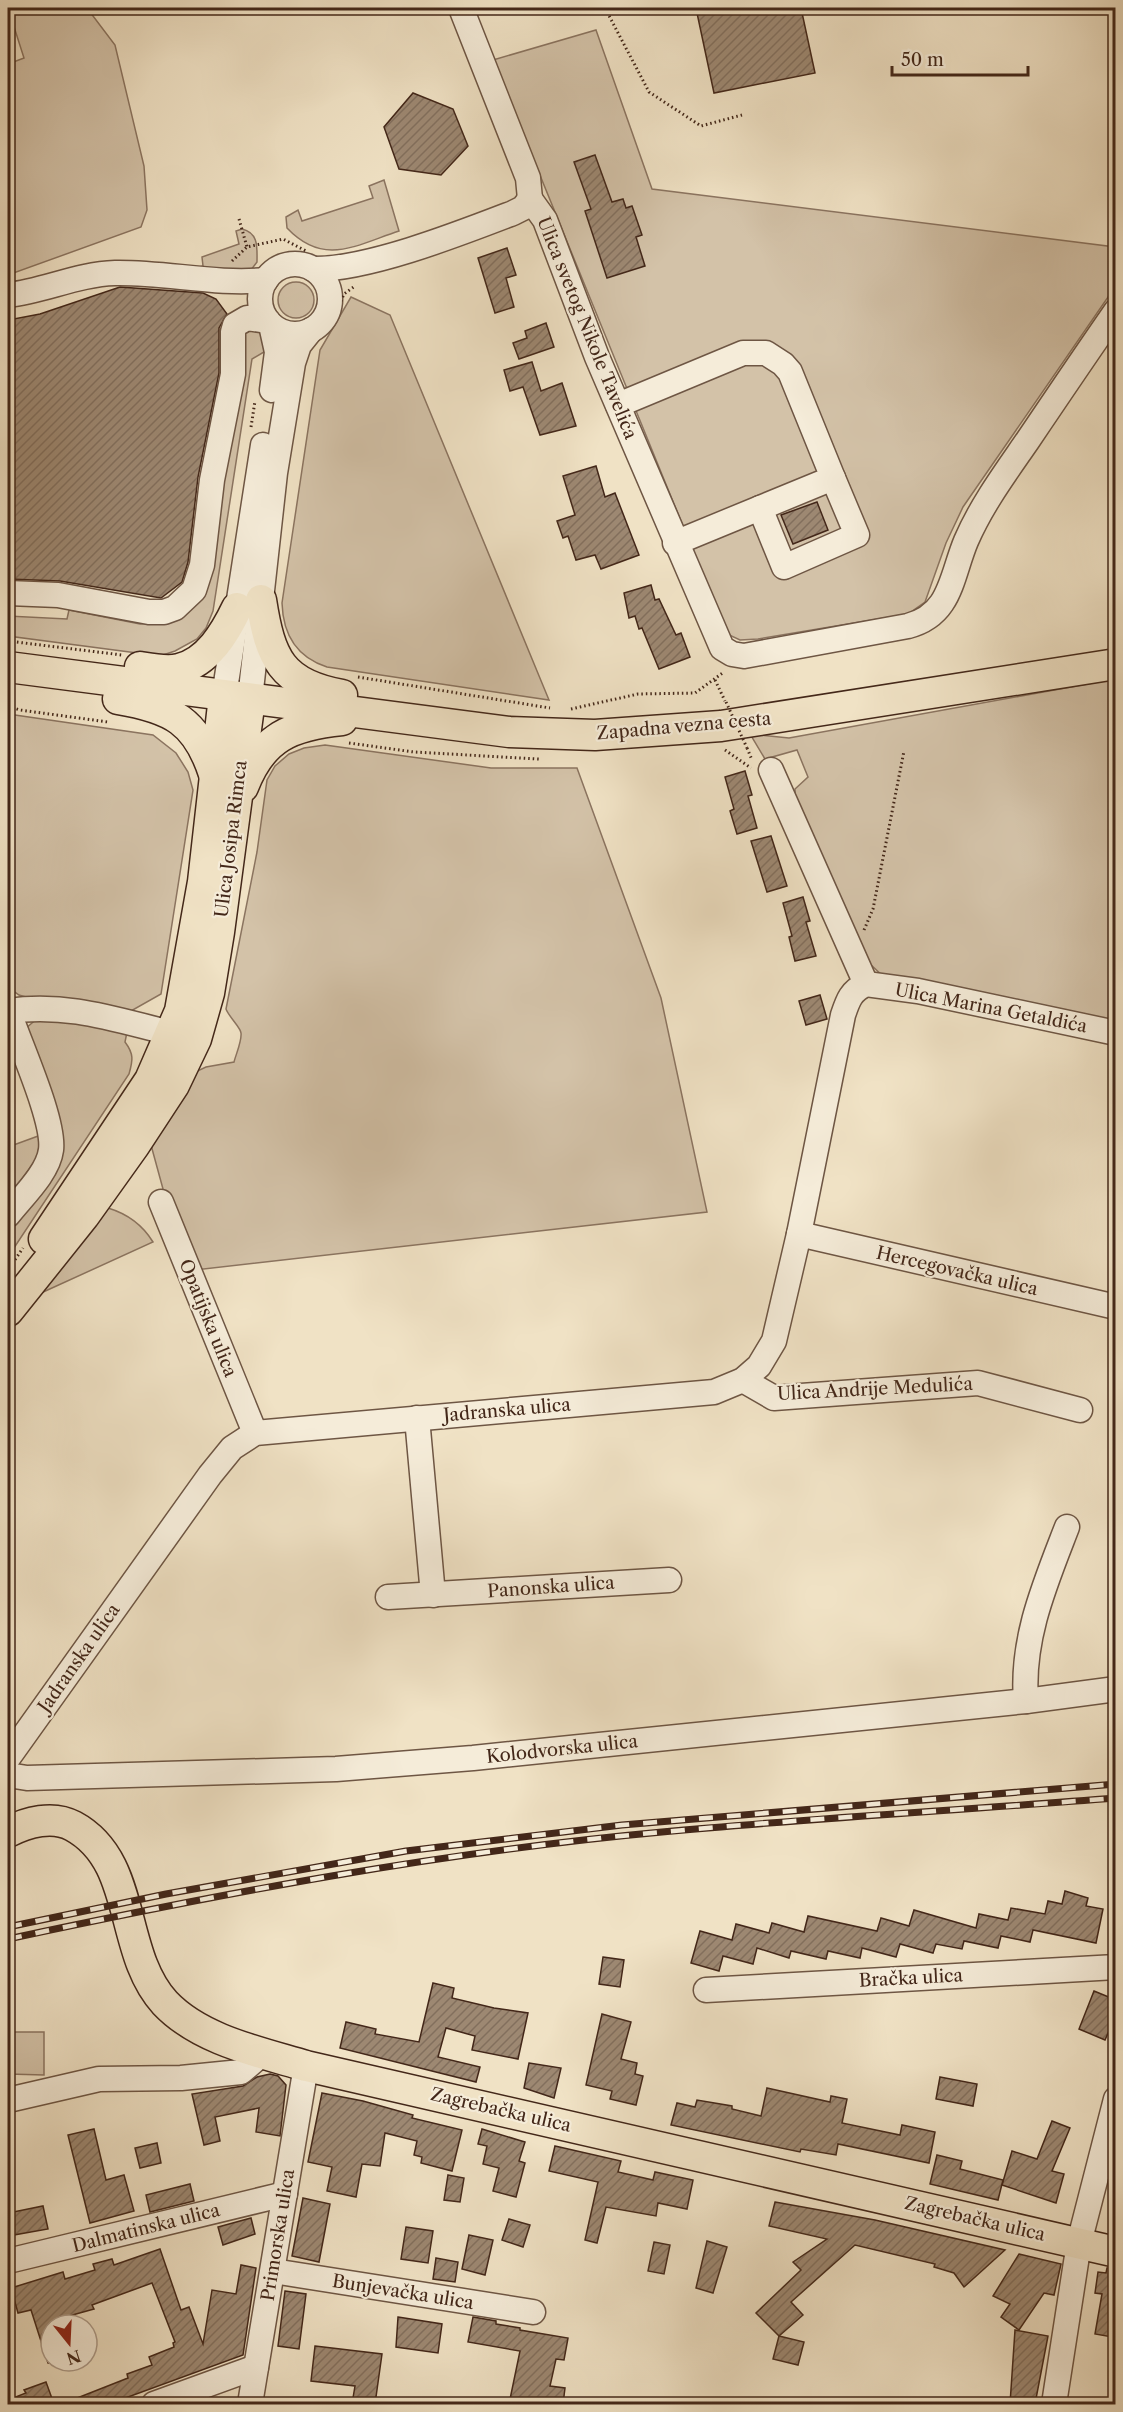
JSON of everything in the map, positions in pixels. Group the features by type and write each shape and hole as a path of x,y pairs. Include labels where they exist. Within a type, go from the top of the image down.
{"main road":[{"path":"214,775 201,741 177,716 144,704 88,690 78,676 118,668 170,670 190,664 215,645 249,604 278,660 295,679 320,691 402,707 445,724"},
{"name":"Zapadna vezna cesta","path":"8,667 379,716 552,734 678,730 797,715 1116,664"},
{"name":"Ulica Josipa Rimca","path":"184,1036 186,986 203,882 214,775 237,697"},
{"name":"Ulica Josipa Rimca","path":"13,1303 43,1241 150,1080 184,1036 209,993 234,810 237,697"},
{"path":"234,810 253,762 263,750 284,734 323,722 379,716"},
{"name":"Zagrebačka ulica","path":"8,1832 32,1822 59,1821 85,1832 108,1858 146,1973 166,2003 195,2026 263,2053 306,2066 1116,2252"}],"street":[{"name":"Ulica svetog Nikole Tavelića","path":"461,8 528,178 530,199 545,220 675,543 722,648 732,654 744,656 908,626 923,622 935,615 942,605 967,540 992,492 1116,312"},
{"name":"Ulica Josipa Rimca","path":"237,697 277,361 260,298 266,280 279,268 288,265 298,264 313,269 336,268 409,249 513,213 523,208 530,199"},
{"name":"Ulica Josipa Rimca","path":"249,604 275,473 293,363 299,345 325,317 330,298 352,279 409,249"},
{"path":"313,269 328,287 330,298"},
{"path":"8,295 23,294 89,275 115,273 200,279 266,280"},
{"path":"200,279 249,297 267,318 290,333 311,330"},
{"path":"8,593 58,595 149,612 164,612 175,608 194,590 202,565 212,480 233,374 233,332 236,325 247,318 267,318"},
{"path":"618,405 743,353 766,353 783,364 790,372 857,536 784,567 760,508"},
{"path":"675,543 833,478"},
{"path":"763,770 866,984"},
{"name":"Ulica Marina Getaldića","path":"866,984 918,991 1116,1033"},
{"name":"Jadranska ulica","path":"8,1758 210,1475 232,1449 255,1433 714,1392 743,1380 759,1366 774,1341 799,1234 843,1015 849,997 856,989 866,984"},
{"path":"8,1215 45,1165 51,1151 51,1137 8,1010 68,1009 184,1036"},
{"name":"Opatijska ulica","path":"161,1202 255,1433"},
{"name":"Hercegovačka ulica","path":"799,1234 1116,1307"},
{"name":"Ulica Andrije Medulića","path":"743,1380 774,1398 978,1383 1080,1410"},
{"path":"417,1418 433,1595"},
{"path":"1026,1701 1023,1672 1029,1633 1067,1527"},
{"name":"Panonska ulica","path":"388,1597 669,1580"},
{"name":"Kolodvorska ulica","path":"8,1775 39,1778 336,1769 473,1758 1026,1701 1116,1689"},
{"name":"Bračka ulica","path":"706,1990 1116,1967"},
{"path":"8,2100 99,2079 181,2078 241,2072 263,2053"},
{"name":"Primorska ulica","path":"250,2404 306,2066"},
{"path":"1054,2404 1079,2243 1116,2099"},
{"name":"Dalmatinska ulica","path":"8,2261 285,2194"},
{"name":"Bunjevačka ulica","path":"273,2271 533,2312"},
{"path":"154,2404 256,2367"}],"path":[{"path":"605,8 649,92 701,126 742,115"},
{"path":"239,219 247,247"},
{"path":"8,640 124,656"},
{"path":"354,677 559,709"},
{"path":"568,710 638,694 695,693 715,680 747,748"},
{"path":"8,706 20,710 113,722"},
{"path":"723,748 744,765 763,770"},
{"path":"854,956 873,909 904,751"}],"shaded area":[{"path":"8,8 87,8 115,45 144,166 147,210 141,227 8,275 8,64 24,58"},
{"path":"596,30 652,189 1115,247 1115,287 963,507 946,543 925,602 908,614 758,639 740,640 727,634 493,60"},
{"path":"384,180 399,231 354,246 327,250 314,247 301,240 287,228 286,217 298,210 302,221 373,198 369,186"},
{"path":"242,229 252,234 256,242 257,262 251,270 188,270 203,266 202,257 239,244 236,231"},
{"path":"296,282 309,287 314,300 309,313 296,318 283,313 278,300 283,287"},
{"path":"351,297 390,315 549,700 327,667 316,663 299,651 289,635 282,603 320,350"},
{"path":"257,328 266,344 264,352 252,359 213,611 206,628 197,639 160,656 8,636 8,616 67,619 69,610 140,624 160,622 186,613 236,331"},
{"path":"1115,679 1115,1029 885,978 869,963 795,801 795,789 808,777 797,750 765,759 750,734 789,738"},
{"path":"8,714 153,735 176,753 188,772 193,790 161,994 131,1011 36,1000 19,995 8,987"},
{"path":"325,745 491,768 577,768 661,998 707,1212 195,1270 163,1189 151,1145 193,1073 206,1067 234,1062 241,1033 226,1009 257,852 267,780 275,766 289,754 304,748"},
{"path":"39,1017 127,1032 125,1042 130,1050 132,1061 129,1074 8,1257 8,1228 60,1159 25,1029"},
{"path":"41,1135 37,1158 8,1199 8,1147"},
{"path":"108,1208 134,1220 153,1242 41,1293"},
{"path":"8,2032 44,2032 44,2075 8,2074"}],"building":[{"path":"722,8 801,8 815,73 714,93 697,13"},
{"path":"413,93 453,109 468,146 441,175 399,169 384,127"},
{"path":"595,155 612,202 623,199 626,208 632,206 642,235 636,237 645,266 607,278 585,211 591,209 574,162"},
{"path":"507,248 516,275 506,278 514,307 495,313 478,258"},
{"path":"120,287 203,293 216,299 227,314 219,328 219,373 198,477 188,562 182,582 161,598 60,581 8,579 8,320 40,314"},
{"path":"546,323 554,347 519,359 513,343 527,338 525,331"},
{"path":"532,362 541,391 562,383 576,426 540,435 523,387 510,391 504,370"},
{"path":"596,466 605,497 615,493 639,555 601,569 595,555 576,560 568,536 563,538 557,521 575,515 563,476"},
{"path":"817,502 828,530 793,544 781,515"},
{"path":"651,585 655,600 659,599 676,635 681,633 690,657 659,669 635,616 629,618 624,593"},
{"path":"745,771 752,795 748,796 757,828 737,834 730,811 734,809 725,777"},
{"path":"771,836 787,886 767,892 751,841"},
{"path":"803,897 810,921 806,922 816,956 795,961 789,937 792,936 783,903"},
{"path":"820,995 827,1019 806,1025 799,1001"},
{"path":"1065,1891 1088,1898 1086,1906 1103,1909 1096,1943 1033,1930 1030,1942 1001,1936 998,1948 964,1941 962,1949 936,1944 933,1953 900,1944 896,1957 862,1948 860,1958 828,1951 826,1959 791,1951 789,1958 757,1948 753,1964 723,1956 719,1971 691,1963 700,1931 732,1940 736,1924 769,1933 772,1923 804,1932 808,1916 877,1931 881,1918 909,1926 914,1910 976,1928 979,1914 1008,1920 1011,1908 1045,1914 1048,1901 1062,1904"},
{"path":"603,1957 624,1960 620,1987 599,1984"},
{"path":"433,1983 454,1988 452,1998 528,2013 518,2059 472,2050 475,2036 446,2028 438,2057 480,2067 476,2082 340,2048 346,2022 376,2029 375,2034 419,2042"},
{"path":"1094,1991 1116,2000 1116,2015 1105,2040 1079,2029"},
{"path":"602,2014 631,2022 621,2059 637,2063 635,2074 643,2076 636,2105 610,2099 612,2091 586,2085"},
{"path":"529,2063 561,2068 554,2098 524,2088"},
{"path":"270,2074 278,2076 286,2085 280,2136 256,2132 259,2108 215,2117 220,2141 204,2145 192,2094 243,2086 257,2077"},
{"path":"940,2077 977,2084 973,2106 936,2099"},
{"path":"767,2088 830,2102 831,2096 847,2099 842,2123 900,2135 902,2125 935,2132 929,2163 838,2144 836,2155 801,2149 800,2152 671,2125 677,2103 695,2107 697,2100 732,2106 732,2109 761,2116"},
{"path":"322,2093 363,2101 413,2115 412,2118 462,2130 452,2171 421,2163 422,2157 414,2155 417,2141 385,2133 380,2166 362,2164 356,2197 327,2191 332,2167 308,2162"},
{"path":"1052,2121 1070,2128 1052,2171 1064,2174 1056,2203 1002,2185 1012,2151 1037,2159"},
{"path":"94,2129 106,2180 124,2175 134,2211 90,2223 68,2135"},
{"path":"482,2129 525,2142 519,2161 525,2163 516,2197 493,2191 499,2168 483,2164 487,2146 478,2144"},
{"path":"157,2143 161,2163 140,2168 135,2148"},
{"path":"555,2146 621,2161 618,2172 653,2180 655,2172 693,2180 687,2209 658,2203 656,2216 606,2207 597,2243 585,2240 598,2182 549,2171"},
{"path":"937,2155 962,2161 960,2169 1003,2180 998,2200 930,2184"},
{"path":"448,2175 464,2178 460,2202 444,2200"},
{"path":"190,2184 194,2201 150,2212 146,2195"},
{"path":"303,2198 330,2204 319,2262 292,2256"},
{"path":"775,2202 875,2220 1005,2250 964,2287 954,2273 934,2267 935,2264 855,2245 791,2302 803,2315 779,2336 756,2313 801,2270 793,2262 827,2239 769,2226"},
{"path":"43,2206 48,2229 8,2236 8,2213"},
{"path":"251,2218 255,2234 223,2245 218,2227"},
{"path":"509,2219 530,2225 523,2247 502,2240"},
{"path":"406,2227 433,2231 428,2263 401,2259"},
{"path":"469,2235 493,2240 485,2275 462,2269"},
{"path":"707,2241 727,2247 713,2293 696,2288"},
{"path":"654,2242 670,2245 664,2274 648,2271"},
{"path":"160,2249 181,2310 189,2307 203,2344 212,2290 236,2294 241,2265 256,2268 243,2355 109,2404 62,2404 128,2378 127,2374 152,2365 149,2357 174,2347 175,2342 152,2283 92,2305 94,2309 80,2313 39,2313 39,2335 31,2310 18,2313 11,2288 63,2272 65,2279 95,2270 93,2264 112,2259 114,2265"},
{"path":"1019,2254 1061,2264 1054,2295 1044,2293 1019,2330 1001,2317 1010,2304 993,2296"},
{"path":"436,2258 458,2262 455,2282 433,2279"},
{"path":"1107,2268 1116,2269 1116,2316 1112,2337 1095,2334 1102,2294 1095,2293 1098,2272 1106,2273"},
{"path":"285,2291 306,2294 299,2349 278,2346"},
{"path":"398,2317 442,2324 438,2353 396,2347"},
{"path":"473,2317 496,2321 496,2324 520,2328 520,2330 568,2338 564,2360 556,2359 550,2386 565,2388 563,2404 509,2404 520,2351 468,2342"},
{"path":"1015,2330 1048,2336 1035,2404 1010,2404"},
{"path":"779,2336 804,2342 798,2365 773,2359"},
{"path":"315,2346 382,2354 375,2404 352,2404 355,2386 311,2381"},
{"path":"46,2382 54,2404 8,2404 8,2400 26,2393 24,2390"}],"railway":[{"path":"8,1927 166,1894 406,1851 622,1825 1116,1784"},
{"path":"8,1939 252,1890 415,1863 579,1840 832,1818 1116,1798"}]}
